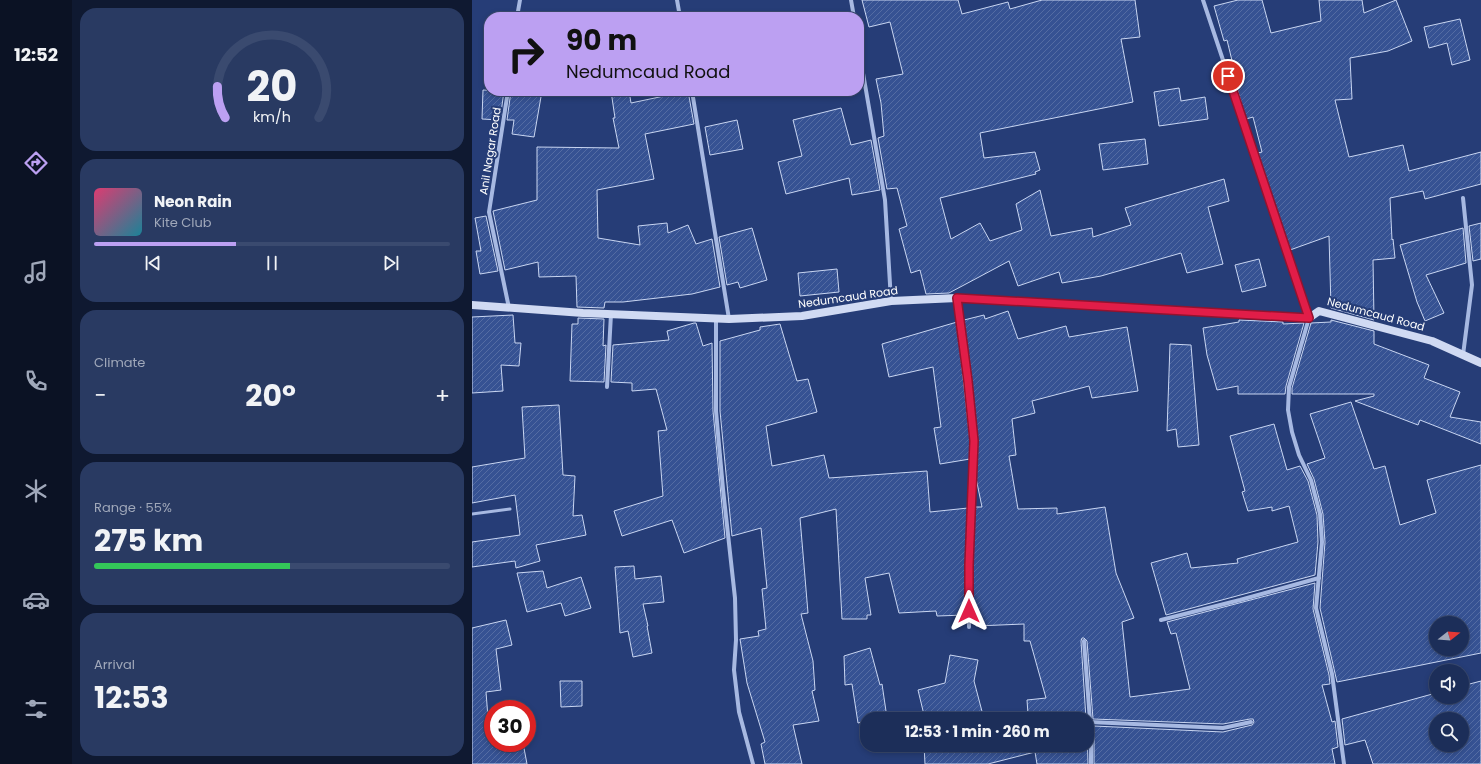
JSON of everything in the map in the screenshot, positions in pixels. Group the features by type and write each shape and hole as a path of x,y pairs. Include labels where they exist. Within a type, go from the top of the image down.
{"main road":[{"name":"Nedumcaud Road","path":"472,305 611,314 729,319 802,316 892,301 957,298 1309,318 1319,310 1432,341 1481,363"}],"street":[{"path":"519,12 520,0"},
{"path":"677,0 679,12"},
{"path":"851,0 853,12"},
{"path":"1203,0 1309,318 1290,387 1288,410 1299,455 1311,480 1320,514 1322,542 1316,608 1332,674 1344,764"},
{"path":"864,79 885,200 892,301"},
{"name":"Anil Nagar Road","path":"507,96 489,212 509,308"},
{"path":"693,96 729,319"},
{"path":"1463,198 1472,285 1463,355"},
{"path":"957,298 974,441 969,565 969,626"},
{"path":"607,387 611,314"},
{"path":"716,318 716,411 723,489 736,598 734,670 740,712 753,764"},
{"path":"1161,620 1319,578"},
{"path":"1084,641 1089,712"},
{"path":"1094,722 1223,728 1251,722"},
{"path":"1091,752 1091,764"}],"lane":[{"path":"472,514 510,509"}],"building":[{"path":"862,0 958,0 962,14 1008,2 1010,9 1042,0 1135,0 1140,37 1121,39 1133,102 980,133 984,158 1035,152 1040,170 1035,172 1036,174 940,198 951,239 980,223 990,241 1022,230 1016,204 1040,190 1051,236 1092,228 1093,237 1131,225 1125,208 1224,179 1229,201 1208,207 1223,264 1187,273 1181,253 1101,276 1062,283 1059,272 1018,286 1009,261 949,293 926,294 920,270 911,273 899,229 907,226 897,188 887,189 878,138 884,136 881,103 876,79 903,74 890,22 869,27"},
{"path":"1238,0 1262,0 1271,33 1321,21 1319,0 1362,0 1364,13 1396,0 1412,41 1388,51 1350,58 1352,99 1335,100 1349,157 1403,145 1409,171 1481,152 1481,184 1425,199 1423,191 1390,198 1392,240 1393,239 1395,258 1373,260 1374,320 1331,308 1329,236 1290,250 1258,153 1262,152 1253,117 1246,119 1234,78 1236,77 1227,40 1224,41 1214,6"},
{"path":"1460,19 1470,60 1452,65 1447,43 1429,48 1424,27"},
{"path":"1179,88 1181,101 1205,97 1208,119 1159,126 1154,92"},
{"path":"483,90 484,96 503,96 500,120 482,119"},
{"path":"510,96 541,96 534,137 512,134 514,120 507,120"},
{"path":"612,96 630,96 631,103 664,96 689,96 694,124 645,134 654,179 597,190 598,238 640,245 638,226 667,223 668,233 688,225 696,244 712,239 720,287 692,294 623,302 605,302 604,308 577,307 576,276 539,277 538,262 505,270 493,211 537,200 537,147 619,148 613,118 615,118"},
{"path":"841,108 851,145 871,140 880,190 852,195 849,178 786,194 778,162 802,156 793,120"},
{"path":"737,120 743,149 710,155 705,127"},
{"path":"1145,139 1148,164 1103,170 1099,144"},
{"path":"486,216 498,271 480,274 476,251 481,251 475,218"},
{"path":"1481,223 1481,259 1473,261 1469,226"},
{"path":"752,228 767,280 740,288 738,282 727,285 719,237"},
{"path":"1463,228 1466,263 1426,275 1444,313 1425,321 1417,302 1400,245"},
{"path":"1259,259 1266,286 1242,292 1235,265"},
{"path":"837,269 839,292 800,296 798,273"},
{"path":"1008,311 1018,339 1066,326 1069,337 1127,327 1138,391 1092,398 1089,386 1032,401 1035,413 1012,419 1016,455 1009,456 1018,509 1057,508 1057,514 1105,507 1116,573 1134,618 1122,622 1130,697 1190,689 1176,633 1171,634 1167,622 1315,583 1313,609 1330,684 1322,685 1332,722 1335,721 1338,747 1332,749 1335,764 1094,764 1094,726 1223,732 1252,725 1254,722 1253,719 1223,724 1094,719 1087,641 1084,638 1082,638 1081,641 1086,712 1028,712 1027,700 1046,698 1030,641 1024,641 1024,624 976,626 976,615 972,616 972,565 975,507 982,507 976,478 977,441 964,320 984,315 985,319"},
{"path":"513,315 515,343 521,343 519,366 501,365 503,391 472,393 472,317"},
{"path":"578,318 604,319 603,346 606,345 604,382 570,381 572,324 578,324"},
{"path":"1239,320 1283,322 1283,324 1304,323 1285,394 1238,394 1238,386 1217,390 1207,355 1203,328 1239,322"},
{"path":"1331,320 1374,331 1374,344 1429,365 1424,378 1460,392 1450,417 1481,422 1481,444 1420,420 1418,425 1355,401 1374,396 1374,394 1292,394 1292,388 1311,323 1331,322"},
{"path":"957,322 970,441 970,459 940,464 934,428 941,427 933,367 889,377 882,344"},
{"path":"696,323 703,346 712,343 713,411 725,538 684,553 672,520 622,536 614,511 663,496 658,431 667,430 656,389 632,391 632,383 611,382 613,345 669,340 667,331"},
{"path":"780,324 797,381 808,379 817,412 766,426 772,466 824,455 829,478 927,471 930,512 968,508 966,615 937,616 936,611 899,613 889,573 865,578 871,615 867,615 867,619 842,619 836,509 800,518 808,613 801,614 813,661 815,690 812,691 819,721 793,725 802,764 765,764 761,744 765,742 747,683 740,639 759,636 758,631 766,629 762,589 767,588 761,528 732,536 720,411 720,341 760,330 760,327"},
{"path":"1170,344 1191,345 1199,445 1178,447 1176,429 1167,431"},
{"path":"1351,402 1374,469 1385,466 1400,525 1436,513 1427,480 1481,465 1481,653 1469,655 1469,616 1429,616 1429,656 1466,656 1337,682 1320,608 1325,542 1323,514 1314,479 1307,464 1325,458 1310,414"},
{"path":"559,405 563,475 575,476 573,516 582,515 586,535 536,545 540,561 516,568 515,561 472,567 472,542 520,535 515,495 472,503 472,467 525,458 522,407"},
{"path":"1274,424 1287,470 1300,466 1308,481 1317,515 1318,542 1315,575 1166,615 1151,563 1187,553 1191,568 1238,563 1237,559 1298,542 1289,506 1272,511 1272,507 1248,511 1242,492 1245,491 1230,436"},
{"path":"634,566 635,579 661,576 664,602 643,604 652,653 633,657 628,631 620,633 615,567"},
{"path":"543,571 547,588 581,577 591,608 565,616 561,603 527,612 517,573"},
{"path":"506,620 512,645 496,649 501,690 486,692 487,700 484,700 484,752 525,752 527,764 472,764 472,628"},
{"path":"870,648 880,685 882,684 886,712 860,712 860,723 858,723 852,684 845,685 844,656"},
{"path":"950,655 978,660 974,681 982,712 923,712 918,690 945,683"},
{"path":"560,681 582,681 582,706 561,707"},
{"path":"1481,681 1481,764 1373,764 1365,740 1345,745 1342,719 1429,695 1429,704 1469,704 1469,684"},
{"path":"924,752 1035,752 988,764 925,764"},
{"path":"1035,752 1088,752 1088,764 1037,764"}],"route":[{"path":"969,611 969,565 974,441 957,298 1309,318 1228,76"}]}
